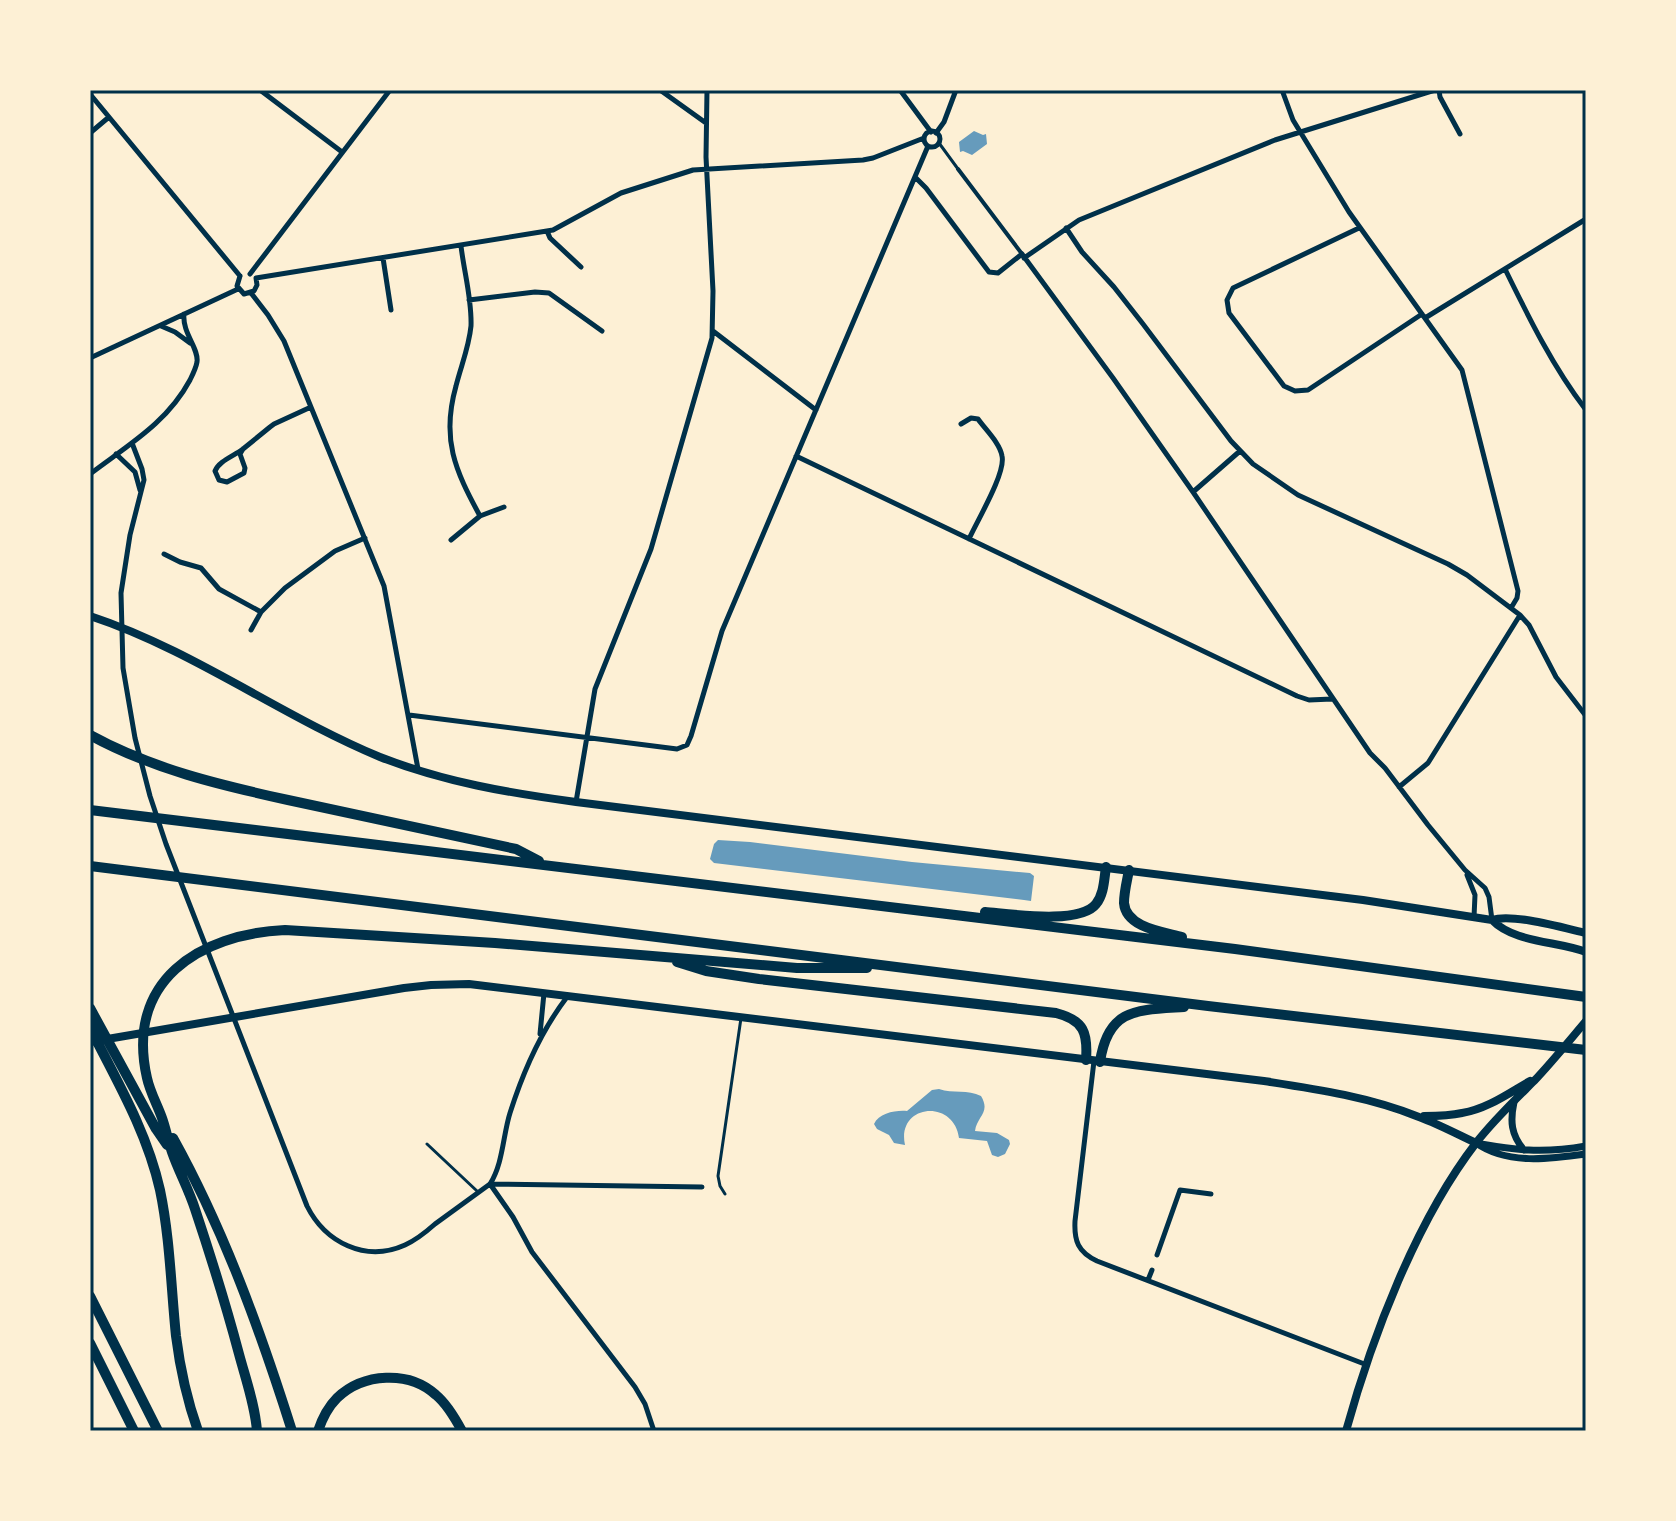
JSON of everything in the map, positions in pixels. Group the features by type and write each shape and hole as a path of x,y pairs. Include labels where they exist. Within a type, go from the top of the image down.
{"highway":[{"path":"90,735 136,757 207,781 516,849 548,865"},
{"path":"90,810 1235,949 1586,997"},
{"path":"90,866 1208,1006 1586,1050"},
{"path":"884,906 1075,916 1094,907 1099,900 1106,867"},
{"path":"1129,870 1124,906 1133,920 1157,930 1235,949"},
{"path":"257,1431 233,1330 194,1205 147,1080 144,1061 145,1031 153,1000 173,971 186,959 234,936 302,930 797,968 913,968"},
{"path":"656,956 706,971 759,979 1056,1013 1072,1018 1084,1030 1093,1061"},
{"path":"1093,1061 1115,1023 1129,1015 1154,1009 1208,1006"},
{"path":"90,1008 156,1129 173,1154"},
{"path":"90,1028 148,1147 160,1191 182,1373 198,1431"},
{"path":"162,1118 223,1239 292,1431"},
{"path":"90,1296 158,1431"},
{"path":"90,1343 134,1431"},
{"path":"318,1431 327,1410 342,1394 359,1384 386,1378 408,1380 427,1388 444,1403 462,1431"}],"main road":[{"path":"90,616 160,644 380,756 482,788 1363,900 1492,920 1512,919 1586,933"},
{"path":"1492,920 1501,928 1529,938 1584,950"},
{"path":"90,1042 431,985 469,984 1298,1086 1361,1099 1418,1116 1476,1143"},
{"path":"1346,1431 1391,1302 1428,1221 1476,1143 1586,1021"},
{"path":"1418,1116 1471,1111 1538,1076"}],"street":[{"path":"260,90 342,152"},
{"path":"240,276 238,289 244,294 251,293 256,288 253,276 390,90"},
{"path":"660,90 706,123"},
{"path":"576,802 595,689 651,549 713,331 706,168 707,90"},
{"path":"900,90 940,138 933,147 928,146 924,138"},
{"path":"240,276 383,258 547,231 621,193 693,170 863,160 934,132 944,122 956,90"},
{"path":"1282,90 1293,120 1359,228 1458,363 1518,591 1511,608"},
{"path":"915,177 989,272 998,273 1066,228 1093,215 1261,146 1437,90 1460,134"},
{"path":"90,94 240,276"},
{"path":"90,133 109,117"},
{"path":"409,715 677,749 687,745 722,631 928,146"},
{"path":"958,169 1113,378 1370,753 1385,768 1437,838 1487,892 1492,920"},
{"path":"1359,228 1233,288 1227,300 1229,313 1284,386 1295,391 1308,390 1586,219"},
{"path":"1066,228 1253,464 1291,492 1448,564 1511,608 1529,625 1556,677 1586,716"},
{"path":"547,231 550,238 581,267"},
{"path":"461,246 471,325 453,397 450,436 460,479 480,516"},
{"path":"383,258 391,310"},
{"path":"1505,269 1550,357 1586,410"},
{"path":"90,358 238,289"},
{"path":"251,293 279,333 384,586 418,770"},
{"path":"469,300 549,293 602,331"},
{"path":"90,474 164,417 186,386 197,362 196,352 183,323 184,314"},
{"path":"160,325 191,343"},
{"path":"713,331 816,410"},
{"path":"243,449 240,454 245,465 244,473 227,482 219,480 215,474 217,466 274,424 311,407"},
{"path":"961,424 971,418 978,419 1000,449 1003,459 1000,474 969,539"},
{"path":"132,443 144,475 121,593 122,656 129,712 141,765 166,844 240,1035 307,1206 320,1227 335,1240 350,1247 375,1252 404,1246 490,1184 496,1172 509,1114 540,1039 567,996"},
{"path":"1193,492 1240,451"},
{"path":"116,454 135,472 140,495"},
{"path":"796,456 1297,696 1309,700 1332,699"},
{"path":"451,540 480,516 504,507"},
{"path":"251,630 261,612 285,588 335,551 365,538"},
{"path":"164,554 201,568 219,589 261,612"},
{"path":"1399,787 1428,763 1520,615"},
{"path":"1465,870 1474,890 1474,917"},
{"path":"540,1039 544,993"},
{"path":"1093,1061 1075,1217 1075,1241 1079,1249 1086,1256 1367,1365"},
{"path":"1514,1102 1511,1128 1524,1150"},
{"path":"1476,1143 1554,1151 1586,1146"},
{"path":"1476,1143 1494,1153 1515,1157 1550,1158 1586,1154"},
{"path":"490,1184 702,1187"},
{"path":"490,1184 532,1252 635,1387 645,1404 654,1431"},
{"path":"1157,1255 1180,1190 1211,1194"},
{"path":"1148,1280 1152,1270"}],"lane":[{"path":"939,143 958,169"},
{"path":"725,1194 718,1176 741,1018"},
{"path":"427,1144 478,1192"}],"water":[{"path":"974,131 986,134 987,144 972,155 960,152 959,142"},
{"path":"718,840 1030,873 1034,876 1031,901 714,863 710,859"},
{"path":"932,1090 981,1096 985,1107 975,1131 997,1133 1009,1140 1005,1154 998,1157 992,1155 987,1141 959,1138 955,1125 947,1116 937,1112 917,1114 909,1121 905,1145 894,1143 874,1124 888,1113 907,1111"}]}
